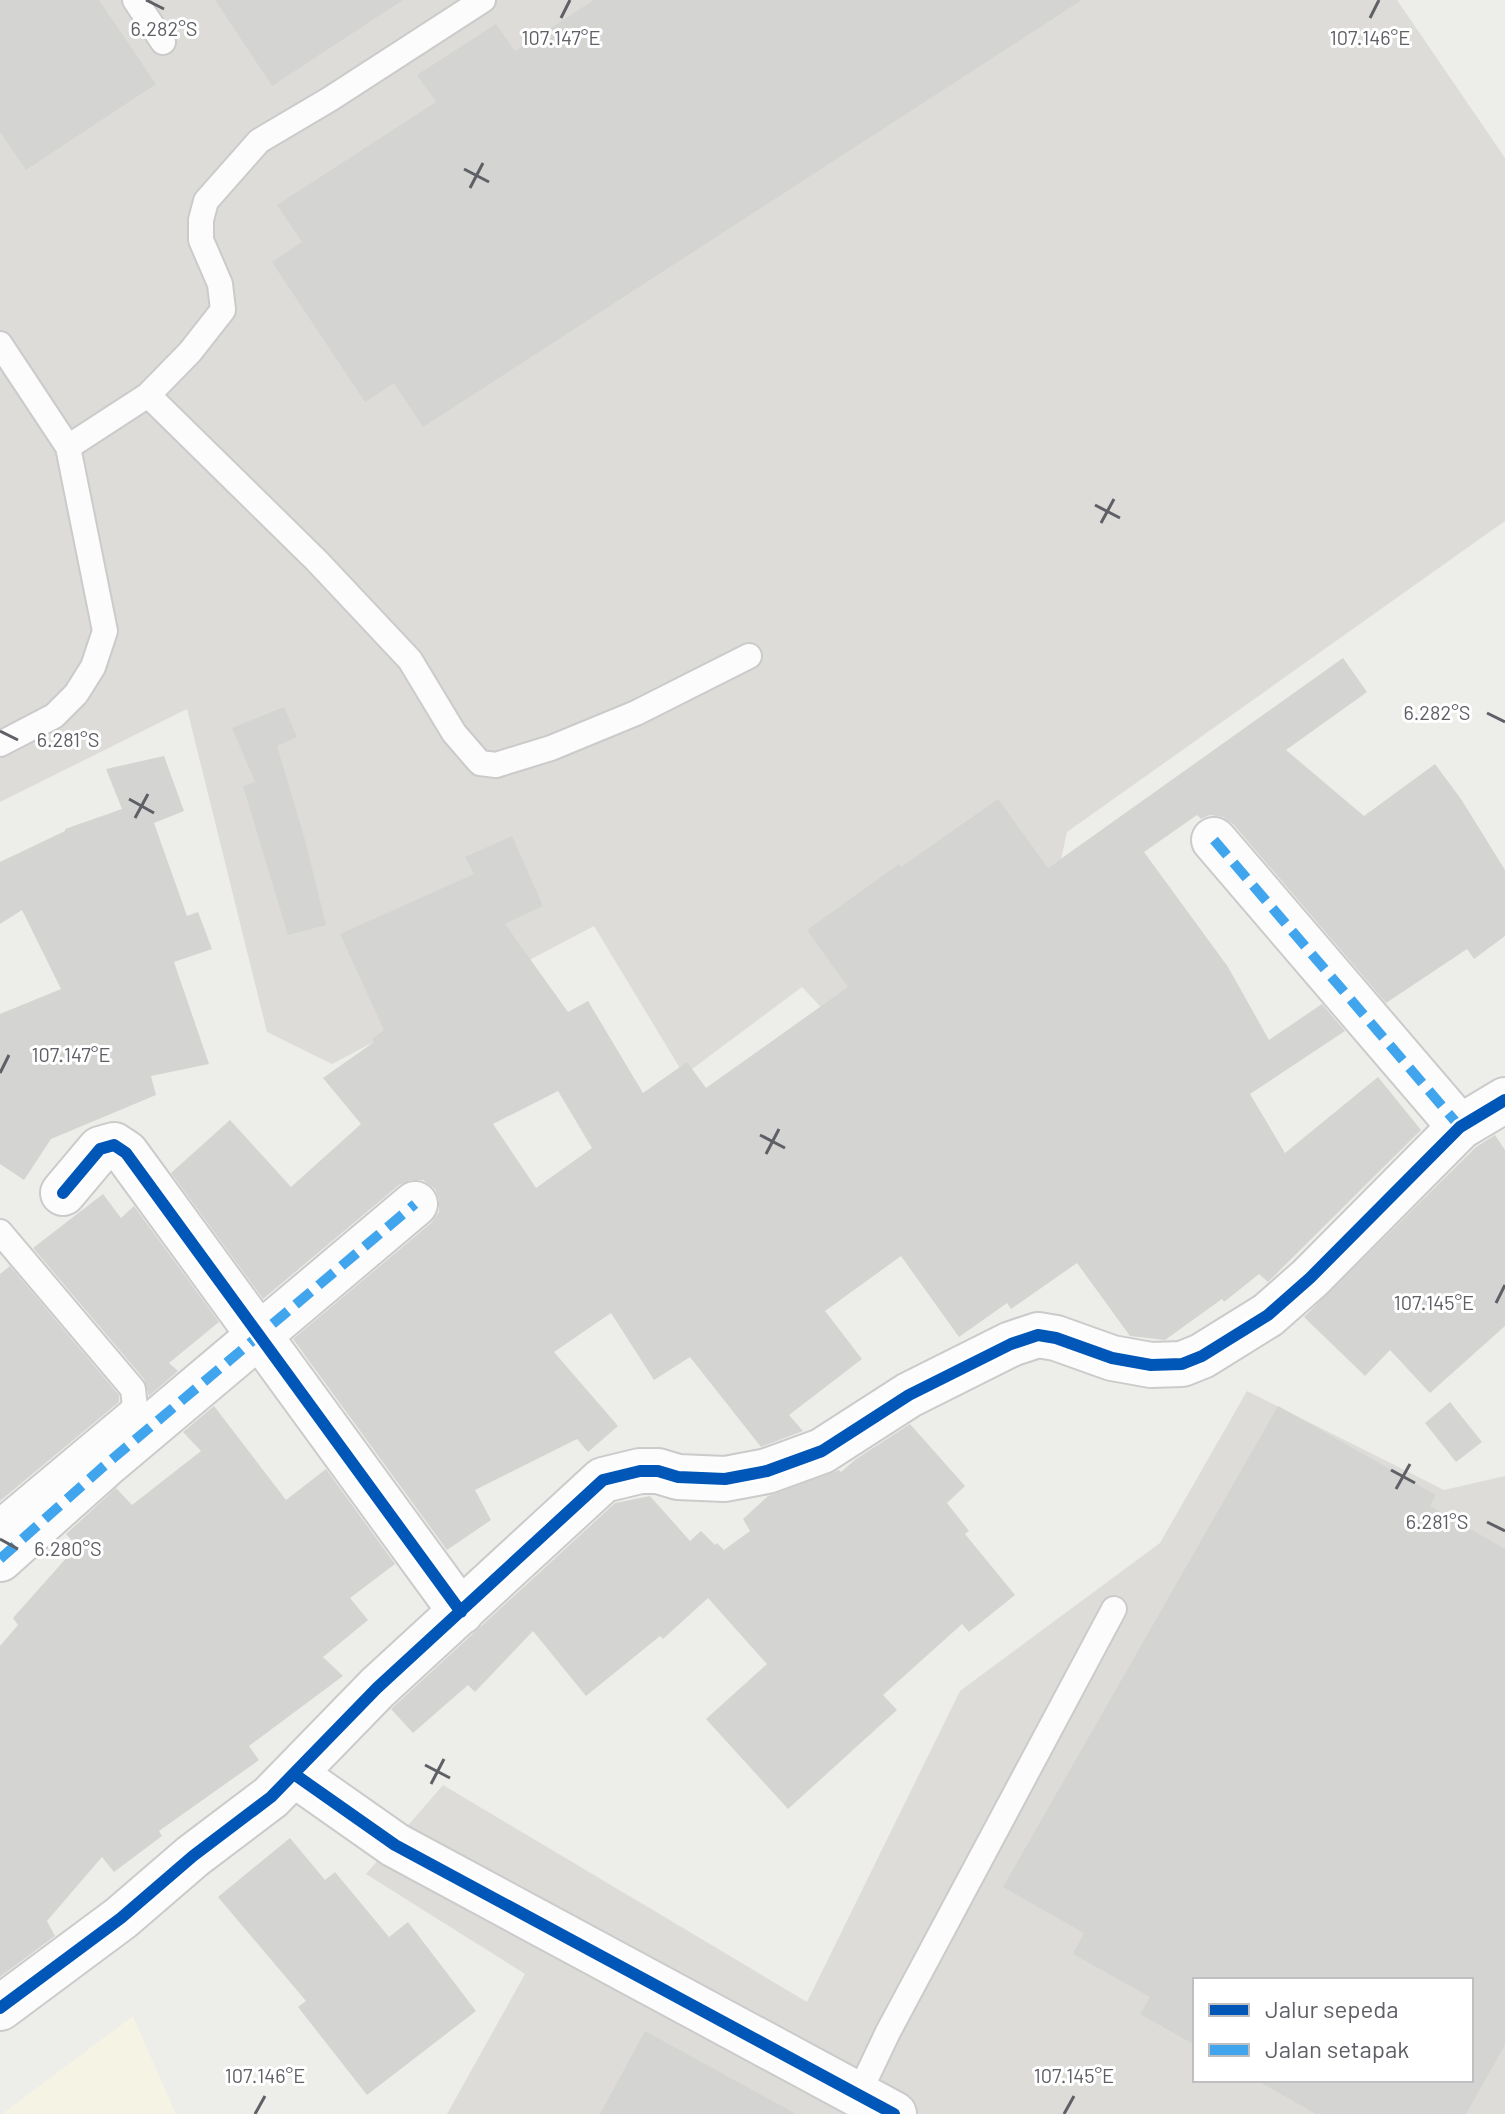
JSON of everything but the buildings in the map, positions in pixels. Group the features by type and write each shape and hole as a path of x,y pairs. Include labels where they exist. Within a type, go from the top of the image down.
{"street":[{"path":"1214,840 1460,1127"},
{"path":"3,1999 121,1918 193,1856 271,1797 377,1688 603,1480 640,1471 658,1471 678,1477 725,1479 767,1471 822,1451 909,1395 1011,1344 1038,1335 1056,1338 1112,1358 1151,1365 1182,1364 1202,1356 1279,1306 1460,1127 1505,1100"},
{"path":"63,1193 100,1149 114,1145 120,1147 139,1168 461,1612"},
{"path":"0,1559 104,1466 415,1204"},
{"path":"294,1774 395,1845 876,2104"}],"lane":[{"path":"135,0 163,42"},
{"path":"68,447 148,395 190,352 223,310 220,284 201,240 201,220 206,201 259,141 483,0"},
{"path":"0,344 68,447 105,631 93,667 76,694 54,716 0,744"},
{"path":"148,395 317,561 410,660 454,733 480,763 496,765 551,748 636,713 749,656"},
{"path":"0,1232 133,1389 135,1408 0,1521"},
{"path":"876,2104 888,2032 1114,1609"}],"shaded area":[{"path":"0,0 1397,0 1505,158 1505,521 1067,832 1061,859 830,1017 802,987 684,1075 594,926 332,1064 267,1032 187,709 0,802"},
{"path":"1247,1391 1444,1490 1505,1476 1505,2114 447,2114 525,1974 366,1874 443,1785 807,2002 960,1691 1160,1543"},
{"path":"133,2016 176,2114 2,2114"}],"marked path":[{"path":"1214,840 1460,1127"},
{"path":"0,1559 104,1466 415,1204"}],"cycle path":[{"path":"0,2008 121,1918 193,1856 271,1797 377,1688 603,1480 640,1471 658,1471 678,1477 725,1479 767,1471 822,1451 909,1395 1011,1344 1038,1335 1056,1338 1112,1358 1151,1365 1182,1364 1202,1356 1268,1315 1310,1278 1460,1127 1505,1100"},
{"path":"63,1193 100,1149 114,1145 126,1153 461,1612"},
{"path":"294,1774 395,1845 894,2114"}]}
